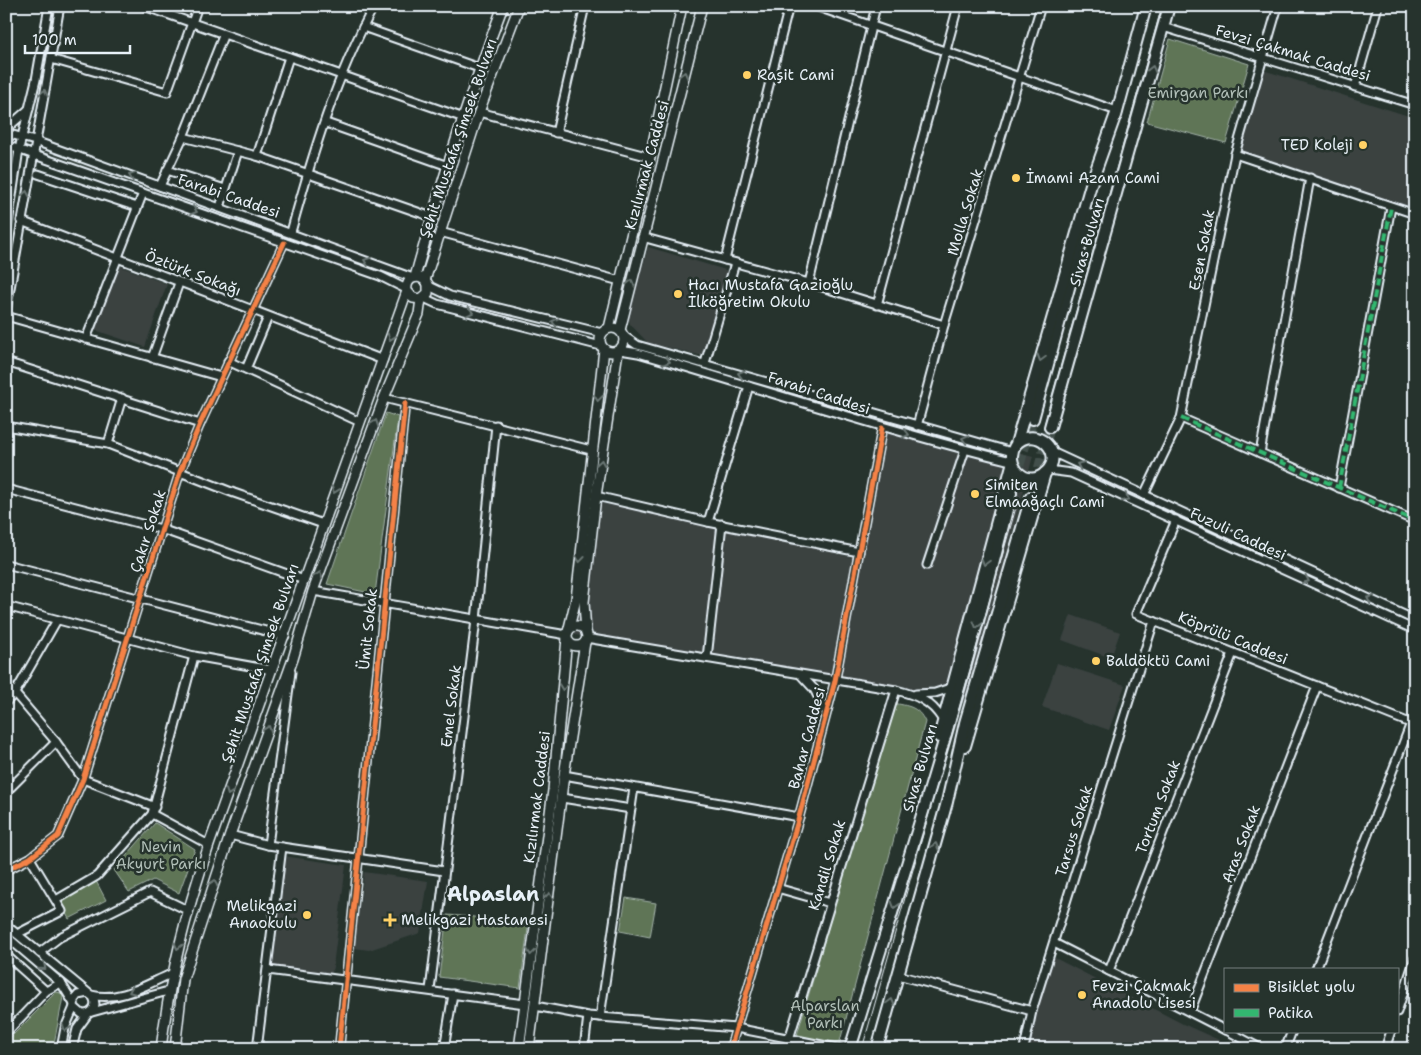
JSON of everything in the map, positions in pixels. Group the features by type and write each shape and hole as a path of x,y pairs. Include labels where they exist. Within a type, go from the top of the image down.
{"highway":[{"name":"Sivas Bulvarı","path":"1033,419 1146,6"},
{"name":"Sivas Bulvarı","path":"1050,427 1169,6"},
{"path":"924,808 942,719 1013,455 1092,182 1117,110"},
{"path":"947,802 972,725 1047,471 1052,461 1051,450 1114,226 1129,150"},
{"path":"1047,471 1038,477 1025,477 1017,472 1013,455 1023,438 1032,436 1041,438 1051,450"},
{"name":"Sivas Bulvarı","path":"850,1049 924,808 992,572 1011,493"},
{"name":"Sivas Bulvarı","path":"877,1049 947,802 965,723 1031,498"}],"main road":[{"name":"Şehit Mustafa Şimsek Bulvarı","path":"414,278 479,68 503,6"},
{"name":"Şehit Mustafa Şimsek Bulvarı","path":"427,283 440,232 479,112 519,6"},
{"name":"Kızılırmak Caddesi","path":"605,331 620,282 650,157 682,6"},
{"name":"Kızılırmak Caddesi","path":"622,333 642,237 702,6"},
{"path":"414,278 427,283 428,293 422,298 413,298 407,290 408,283 414,278"},
{"name":"Şehit Mustafa Şimsek Bulvarı","path":"161,1049 168,990 187,910 285,636 322,524 407,290"},
{"name":"Şehit Mustafa Şimsek Bulvarı","path":"175,1049 183,979 230,835 293,659 313,592 384,398 419,314 422,298"},
{"path":"605,331 622,333 624,344 619,351 610,352 602,348 605,331"},
{"name":"Kızılırmak Caddesi","path":"519,1049 553,790 568,635 576,599 602,348"},
{"name":"Kızılırmak Caddesi","path":"529,1049 564,775 586,638 584,602 596,496 619,351"},
{"path":"578,627 586,638 579,646 573,645 568,635 578,627"}],"street":[{"path":"6,237 19,149 42,52 49,6"},
{"path":"6,311 32,154 60,6"},
{"path":"144,6 192,22 224,36 343,75 464,118"},
{"path":"51,60 167,92 198,6"},
{"path":"291,232 307,175 343,75 374,6"},
{"path":"556,133 585,6"},
{"path":"725,260 789,6"},
{"path":"815,6 1117,110"},
{"path":"809,283 876,6"},
{"path":"877,305 958,6"},
{"name":"Molla Sokak","path":"916,426 944,325 1041,6"},
{"name":"Esen Sokak","path":"1144,495 1181,418 1235,154 1278,6"},
{"path":"1355,87 1378,6"},
{"path":"363,27 479,68"},
{"name":"Fevzi Çakmak Caddesi","path":"1163,27 1415,105"},
{"path":"160,186 183,137 224,36"},
{"path":"256,156 289,57"},
{"path":"7,128 29,108"},
{"path":"479,112 650,157"},
{"path":"326,123 448,166"},
{"name":"Farabi Caddesi","path":"7,128 22,138 291,232 414,278"},
{"path":"183,137 256,156 432,217"},
{"name":"Farabi Caddesi","path":"6,145 380,276 407,290"},
{"path":"220,207 238,152"},
{"path":"1235,154 1415,214"},
{"path":"167,170 225,189"},
{"path":"38,174 137,208"},
{"path":"1260,453 1310,178"},
{"path":"86,339 143,193"},
{"path":"1339,488 1392,206"},
{"name":"Öztürk Sokağı","path":"21,222 383,360"},
{"path":"440,232 620,282"},
{"path":"642,237 809,283 944,325"},
{"name":"Çakır Sokak","path":"30,858 58,836 83,778 180,472 220,377 284,242"},
{"path":"705,363 735,263"},
{"path":"152,358 179,283"},
{"path":"427,283 450,296 605,331"},
{"path":"422,298 437,304 602,348"},
{"path":"6,316 220,377"},
{"path":"246,369 268,317"},
{"name":"Farabi Caddesi","path":"622,333 637,345 705,363 1013,455"},
{"name":"Farabi Caddesi","path":"619,351 638,353 882,428 965,450 1013,455"},
{"path":"228,361 360,422"},
{"path":"6,362 200,424"},
{"path":"708,522 749,386"},
{"path":"108,444 122,398"},
{"path":"384,398 591,450"},
{"name":"Ümit Sokak","path":"339,1049 357,858 405,403"},
{"path":"1181,418 1415,521"},
{"name":"Emel Sokak","path":"430,990 476,620 496,425"},
{"path":"6,437 7,426 108,444 322,524"},
{"name":"Bahar Caddesi","path":"730,1049 777,888 800,817 835,681 882,428"},
{"path":"927,565 965,450"},
{"name":"Fuzuli Caddesi","path":"1051,450 1415,620"},
{"name":"Fuzuli Caddesi","path":"1047,471 1071,473 1415,630"},
{"path":"6,489 161,529 304,580"},
{"path":"596,496 708,522 859,552"},
{"name":"Köprülü Caddesi","path":"1176,520 1136,614 1413,724"},
{"path":"706,658 722,524"},
{"path":"6,564 285,636"},
{"path":"313,592 384,602 568,635"},
{"path":"6,606 194,656 272,670"},
{"path":"6,702 15,693 56,620"},
{"name":"Tarsus Sokak","path":"1024,1049 1032,1011 1154,621"},
{"path":"586,638 896,690 912,694 927,702 942,719"},
{"name":"Tortum Sokak","path":"1109,971 1233,653"},
{"path":"56,900 97,876 154,810 194,656"},
{"path":"268,845 293,659"},
{"path":"801,675 814,689 826,712"},
{"path":"6,683 56,742 83,778 154,810 209,845"},
{"name":"Aras Sokak","path":"1190,1012 1317,686"},
{"path":"912,694 934,693 950,688"},
{"name":"Kandil Sokak","path":"786,1049 896,690"},
{"path":"1316,968 1413,724"},
{"path":"6,792 56,742"},
{"path":"564,775 800,817"},
{"path":"600,1017 634,788"},
{"path":"562,798 631,809"},
{"path":"230,835 268,845 444,871"},
{"path":"271,1049 257,1048 282,847"},
{"path":"6,870 30,858 62,911 17,934"},
{"path":"777,888 830,903"},
{"path":"40,953 60,937 150,892 187,910"},
{"path":"6,925 89,994 96,1003 77,1029 72,1049"},
{"path":"6,936 61,983 74,1005 82,1014 168,990"},
{"path":"1054,943 1224,1029"},
{"path":"6,956 46,991"},
{"path":"1398,1009 1415,958"},
{"path":"268,970 430,990 524,1004"},
{"path":"61,1049 65,1028 78,995 121,996 171,974"},
{"path":"898,975 1032,1011"},
{"path":"6,1033 46,991 61,983"},
{"path":"444,1049 452,994"},
{"path":"535,1006 588,1016 736,1028 842,1049"},
{"path":"584,1049 588,1016"},
{"path":"1230,1032 1262,1049"},
{"path":"1285,1049 1292,1032"},
{"path":"1386,1049 1391,1032"}],"shaded area":[{"name":"TED Koleji","path":"1263,70 1415,118 1415,208 1237,153"},
{"name":"Hacı Mustafa Gazioğlu İlköğretim Okulu","path":"648,247 729,271 703,356 648,343 630,324 628,317"},
{"path":"117,265 167,284 145,347 95,330"},
{"path":"885,416 1033,456 967,704 830,678 575,635 590,493 855,558"},
{"path":"1071,615 1120,632 1111,658 1062,640"},
{"path":"1057,663 1125,685 1109,730 1042,707"},
{"name":"Melikgazi Anaokulu","path":"283,856 346,865 332,974 268,966"},
{"name":"Melikgazi Hastanesi","path":"364,872 428,881 420,933 369,950 354,948"},
{"name":"Fevzi Çakmak Anadolu Lisesi","path":"1055,958 1183,1024 1239,1049 1024,1049 1049,961"}],"green space":[{"name":"Emirgan Parkı","path":"1170,39 1249,64 1226,143 1147,122"},
{"path":"386,413 398,417 375,594 327,584"},
{"name":"Alparslan Parkı","path":"893,703 916,710 925,722 839,1045 797,1035"},
{"name":"Nevin Akyurt Parkı","path":"155,823 195,849 179,893 153,880 129,892 114,870"},
{"path":"96,881 106,900 69,919 59,900"},
{"path":"626,898 656,903 650,937 620,931"},
{"path":"447,915 529,921 520,988 439,977"},
{"path":"56,992 61,993 63,997 53,1049 6,1049 6,1042"}],"tunnel":[{"path":"1011,493 1033,419"},
{"path":"1031,497 1050,427"}],"tram line":[{"path":"1045,422 1162,6"},
{"path":"862,1049 1019,497"}],"marked path":[{"path":"1339,488 1391,207"},
{"path":"1181,418 1415,521"}],"cycle path":[{"path":"6,870 30,858 58,836 83,779 180,472 200,424 284,243"},
{"path":"339,1049 405,403"},
{"path":"730,1049 799,817 835,681 882,428"}],"place":[{"name":"Raşit Cami","path":"747,75"},
{"name":"TED Koleji","path":"1363,145"},
{"name":"İmami Azam Cami","path":"1016,178"},
{"name":"Hacı Mustafa Gazioğlu İlköğretim Okulu","path":"678,294"},
{"name":"Simiten Elmaağaçlı Cami","path":"975,494"},
{"name":"Baldöktü Cami","path":"1096,661"},
{"name":"Melikgazi Anaokulu","path":"307,915"},
{"name":"Melikgazi Hastanesi","path":"390,920"},
{"name":"Fevzi Çakmak Anadolu Lisesi","path":"1082,995"}],"district":[{"name":"Alpaslan","path":"493,894"}]}
